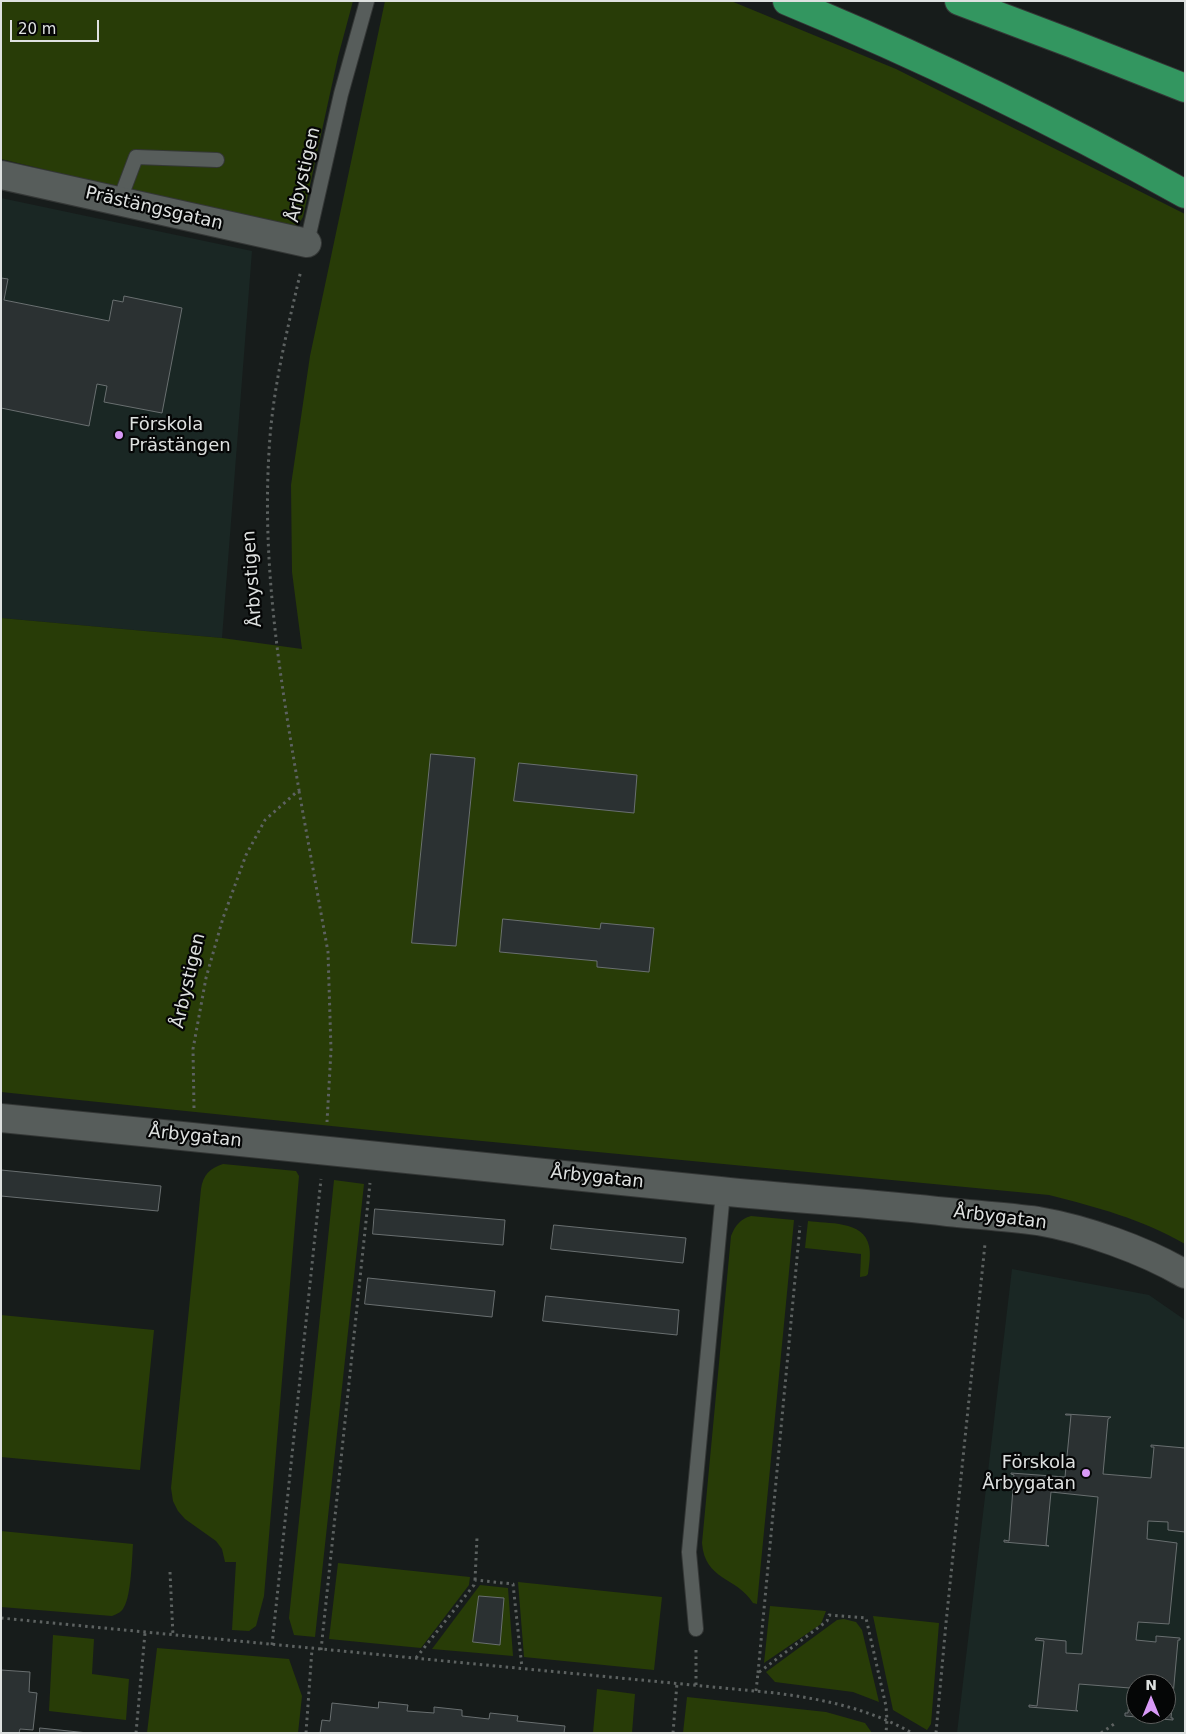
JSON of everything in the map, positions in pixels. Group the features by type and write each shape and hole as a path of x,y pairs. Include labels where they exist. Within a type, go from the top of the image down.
{"highway":[{"path":"787,1 925,61 1109,151 1185,194"},
{"path":"959,1 1185,88"}],"street":[{"name":"Prästängsgatan","path":"1,175 307,243"},
{"name":"Årbygatan","path":"1,1118 723,1192 803,1198 1040,1222 1073,1229 1116,1243 1168,1264 1185,1274"}],"lane":[{"name":"Årbystigen","path":"307,243 366,1"},
{"path":"119,202 136,157 217,160"},
{"path":"696,1629 689,1552 723,1192"}],"path":[{"name":"Årbystigen","path":"195,1137 193,1049 206,978 223,918 246,855 265,820 299,790 275,640 268,552 268,452 278,372 307,243"},
{"path":"299,790 328,952 331,1050 327,1126"},
{"path":"321,1650 373,1155"},
{"path":"272,1645 322,1174"},
{"path":"756,1690 803,1198"},
{"path":"936,1733 988,1216"},
{"path":"415,1658 474,1585 476,1580 477,1538"},
{"path":"170,1572 173,1636"},
{"path":"476,1580 513,1584 522,1668"},
{"path":"758,1673 827,1621 830,1615 866,1618 886,1706 886,1733"},
{"path":"1,1618 173,1636 756,1690 835,1703 887,1720 912,1733"},
{"path":"696,1629 696,1685"},
{"path":"136,1733 145,1633"},
{"path":"306,1733 312,1648"},
{"path":"673,1733 677,1683"},
{"path":"1101,1733 1117,1722"}],"shaded area":[{"name":"Förskola Prästängen","path":"1,198 252,251 222,638 1,618"},
{"name":"Förskola Årbygatan","path":"1012,1269 1149,1295 1185,1320 1185,1733 957,1733"}],"green space":[{"path":"1,1 353,1 338,57 303,217 295,230 1,159"},
{"path":"385,1 731,1 896,69 1185,214 1185,1244 1152,1227 1101,1209 1049,1195 419,1135 1,1092 1,618 222,638 302,649 292,572 291,485 310,356"},
{"path":"223,1164 296,1171 299,1176 264,1596 256,1626 249,1631 232,1630 236,1562 225,1562 222,1549 216,1541 185,1519 173,1501 171,1488 201,1189 203,1180 208,1173"},
{"path":"334,1180 364,1184 315,1637 294,1635 289,1618"},
{"path":"751,1216 794,1220 757,1604 753,1603 746,1594 715,1572 704,1555 702,1543 731,1236 738,1223"},
{"path":"808,1221 844,1225 853,1227 860,1232 866,1238 869,1246 868,1274 860,1277 861,1254 805,1248"},
{"path":"1,1315 154,1330 140,1470 1,1457"},
{"path":"1,1531 133,1544 130,1586 123,1609 112,1616 1,1607"},
{"path":"338,1563 470,1577 469,1585 421,1648 329,1639"},
{"path":"518,1582 662,1597 654,1670 524,1657"},
{"path":"480,1585 508,1588 513,1656 432,1649"},
{"path":"770,1606 826,1611 821,1624 764,1663"},
{"path":"873,1616 939,1623 931,1724 927,1730 893,1710"},
{"path":"844,1619 856,1622 862,1630 879,1702 853,1692 775,1682 766,1672 837,1620"},
{"path":"53,1635 94,1639 92,1674 129,1679 126,1720 49,1711"},
{"path":"157,1648 289,1659 302,1696 298,1733 147,1733"},
{"path":"597,1689 635,1694 632,1733 593,1733"},
{"path":"687,1697 826,1712 865,1723 872,1733 683,1733"}],"building":[{"path":"1,278 8,279 4,300 109,321 113,300 123,302 124,296 182,308 162,413 104,402 107,386 97,384 89,426 1,408"},
{"path":"431,754 475,758 456,946 412,943"},
{"path":"519,763 637,775 634,813 514,801"},
{"path":"503,919 600,929 601,923 654,928 649,972 597,967 597,961 500,952"},
{"path":"1,1170 161,1186 158,1211 1,1196"},
{"path":"375,1209 505,1220 503,1245 373,1234"},
{"path":"554,1225 686,1238 683,1263 551,1249"},
{"path":"368,1278 495,1291 492,1317 365,1304"},
{"path":"546,1296 679,1310 677,1335 543,1321"},
{"path":"1066,1414 1111,1417 1108,1419 1103,1474 1151,1478 1154,1447 1151,1447 1151,1445 1185,1448 1185,1532 1168,1530 1168,1522 1148,1521 1147,1539 1177,1543 1169,1624 1138,1622 1136,1640 1156,1642 1156,1636 1180,1638 1178,1640 1175,1674 1126,1674 1126,1688 1079,1684 1076,1710 1078,1711 1029,1707 1029,1705 1037,1706 1044,1641 1035,1640 1036,1638 1066,1641 1066,1653 1082,1654 1098,1497 1051,1492 1046,1545 1049,1546 1004,1542 1004,1540 1009,1541 1014,1475 1011,1473 1065,1477 1071,1415"},
{"path":"479,1596 504,1598 500,1645 473,1642"},
{"path":"1,1670 30,1672 29,1692 37,1693 33,1730 20,1729 19,1733 1,1733"},
{"path":"379,1702 408,1705 407,1711 434,1713 434,1707 462,1710 462,1716 489,1719 490,1713 518,1716 517,1721 565,1726 564,1733 320,1733 322,1720 330,1721 332,1703 378,1708"},
{"path":"40,1728 88,1733 40,1733"}],"place":[{"name":"Förskola Prästängen","path":"119,435"},
{"name":"Förskola Årbygatan","path":"1086,1473"}]}
